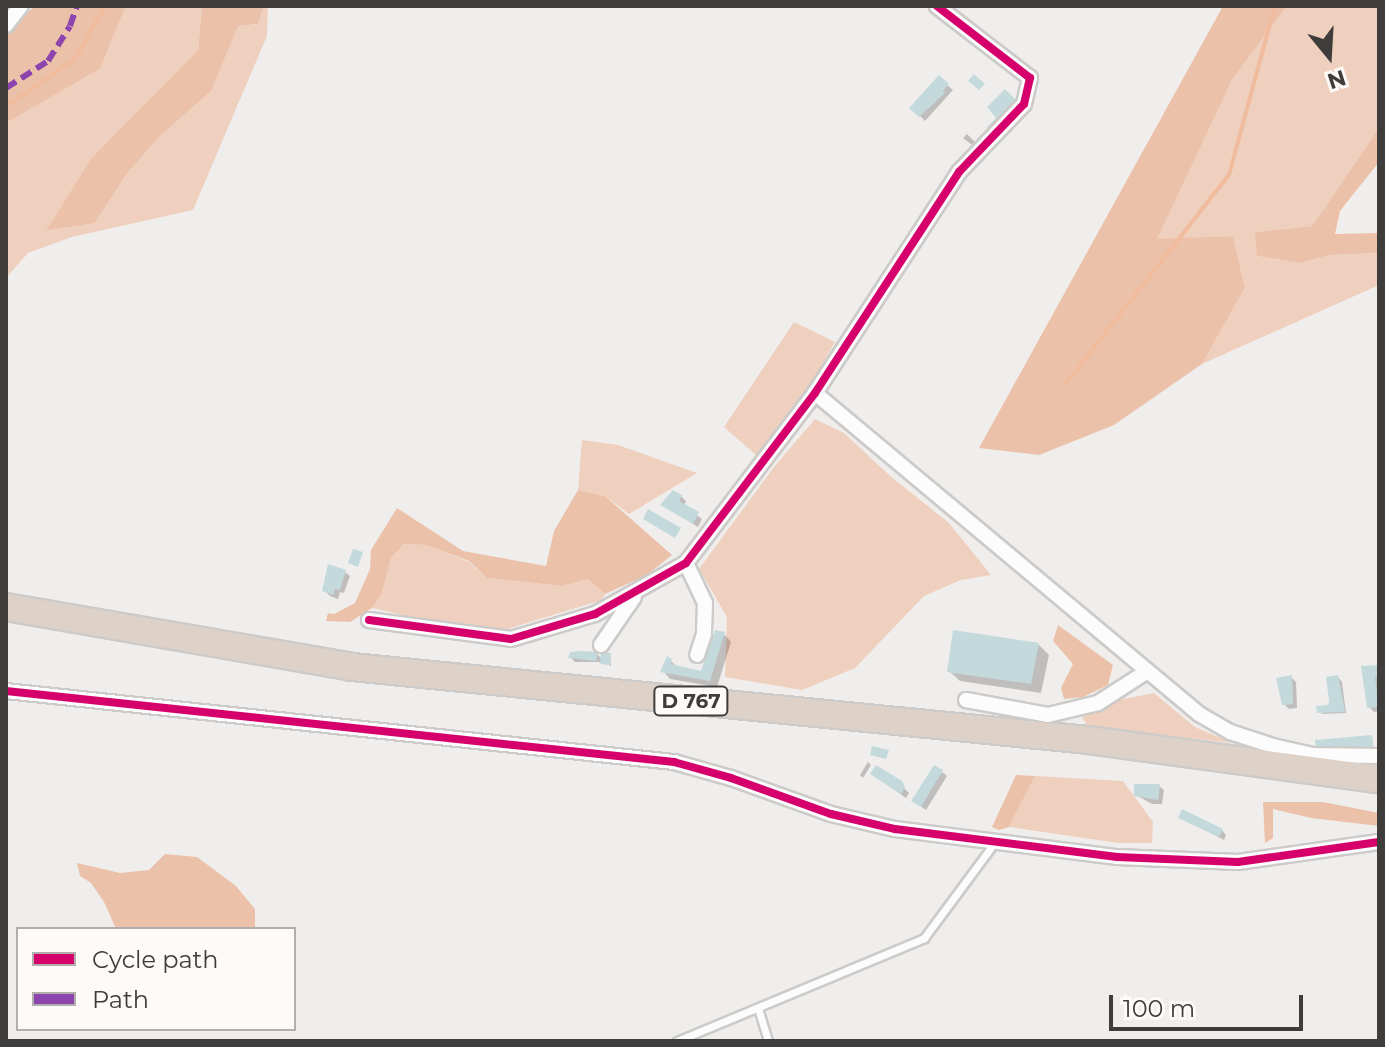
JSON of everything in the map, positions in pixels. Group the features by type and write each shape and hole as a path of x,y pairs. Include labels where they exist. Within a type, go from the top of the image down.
{"highway":[{"name":"D 767","path":"6,607 352,667 1089,740 1379,779"},
{"name":"D 767","path":"6,625 364,686 1105,758 1379,796"}],"street":[{"path":"6,25 21,6"},
{"path":"369,620 511,639 595,614 686,563 815,393 959,172 1024,104 1030,78 937,6"},
{"path":"815,393 1199,714 1230,732 1313,755 1379,756"},
{"path":"686,563 705,603 704,634 697,655"},
{"path":"601,645 636,593"},
{"path":"966,700 1048,715 1098,703 1146,672"},
{"path":"6,691 674,762 731,778 831,814 895,829 1117,857 1238,862 1379,842"}],"lane":[{"path":"677,1041 924,938 995,842"},
{"path":"758,1008 768,1041"}],"shaded area":[{"path":"34,6 126,6 100,69 6,123 6,36"},
{"path":"126,6 202,6 198,50 153,96 47,231 95,223 126,175 157,139 212,90 238,26 258,24 264,6 268,6 267,36 193,210 72,237 28,253 6,278 6,123 100,69"},
{"path":"202,6 264,6 258,24 238,26 212,90 157,139 126,175 95,223 46,231 91,159 198,50"},
{"path":"1223,6 1287,6 1232,80 1157,239 1233,236 1245,288 1202,364 1114,425 1039,455 979,448"},
{"path":"1287,6 1379,6 1379,128 1312,226 1256,232 1257,256 1300,263 1330,255 1379,253 1379,285 1202,364 1245,288 1233,236 1156,240 1232,80"},
{"path":"1379,128 1379,162 1340,211 1335,234 1379,233 1379,253 1330,255 1300,263 1257,256 1255,232 1312,226"},
{"path":"794,322 835,342 807,391 756,455 724,427"},
{"path":"815,419 844,433 889,475 949,523 991,575 961,580 924,596 855,668 802,690 725,677 727,617 699,569 774,467"},
{"path":"582,440 618,445 697,473 629,514 605,496 578,490"},
{"path":"578,490 605,496 672,555 647,575 605,594 588,579 562,586 487,578 469,561 426,545 404,544 391,558 382,593 372,608 350,622 326,621 328,613 334,614 355,603 370,569 371,550 397,508 463,551 546,566 554,531"},
{"path":"404,544 426,545 469,562 487,578 562,586 588,579 605,594 602,600 501,631 438,623 372,608 382,593 391,558"},
{"path":"1058,625 1113,665 1108,685 1083,697 1064,699 1061,688 1073,664 1053,641"},
{"path":"1154,693 1195,727 1233,743 1088,727 1082,717 1119,700"},
{"path":"1016,775 1035,776 1009,827 999,830 992,827"},
{"path":"1035,776 1123,781 1153,822 1152,843 1118,843 1009,827"},
{"path":"1263,802 1323,802 1379,813 1379,826 1311,818 1273,809 1273,838 1265,843"},
{"path":"165,854 197,857 236,886 255,909 255,927 115,927 91,883 80,876 77,863 120,873 149,870"}],"building":[{"path":"974,74 985,84 979,90 968,81"},
{"path":"939,75 949,84 943,91 945,93 919,117 909,108"},
{"path":"1005,89 1020,104 991,131 987,127 996,118 987,107"},
{"path":"673,490 682,495 679,501 699,512 693,524 660,505"},
{"path":"648,509 681,528 675,538 643,519"},
{"path":"353,549 363,552 358,567 348,563"},
{"path":"328,564 346,570 340,590 335,589 333,595 322,591"},
{"path":"715,630 725,632 710,681 660,672 667,656 672,659 671,664 701,671"},
{"path":"953,630 1039,643 1031,684 947,672"},
{"path":"570,652 598,652 596,661 568,658"},
{"path":"601,652 611,653 610,665 600,664"},
{"path":"1379,665 1379,677 1375,677 1379,707 1367,708 1361,666"},
{"path":"1292,675 1293,704 1282,705 1276,678"},
{"path":"1338,675 1345,712 1317,713 1316,706 1328,705 1329,701 1326,677"},
{"path":"1372,735 1374,749 1316,752 1315,740"},
{"path":"872,746 889,750 886,759 870,755"},
{"path":"876,765 902,781 905,787 901,794 870,774"},
{"path":"934,765 943,770 921,807 911,801"},
{"path":"1134,784 1160,784 1158,800 1134,796"},
{"path":"1182,809 1223,829 1219,837 1178,818"}],"waterway":[{"path":"6,106 75,59 105,6"},
{"path":"1067,382 1229,175 1275,6"}],"marked path":[{"path":"6,88 48,61 70,26 77,6"}],"cycle path":[{"path":"369,620 511,639 595,614 686,563 815,393 959,172 1024,104 1030,78 937,6"},
{"path":"6,691 674,762 731,778 831,814 895,829 1117,857 1238,862 1379,842"}]}
